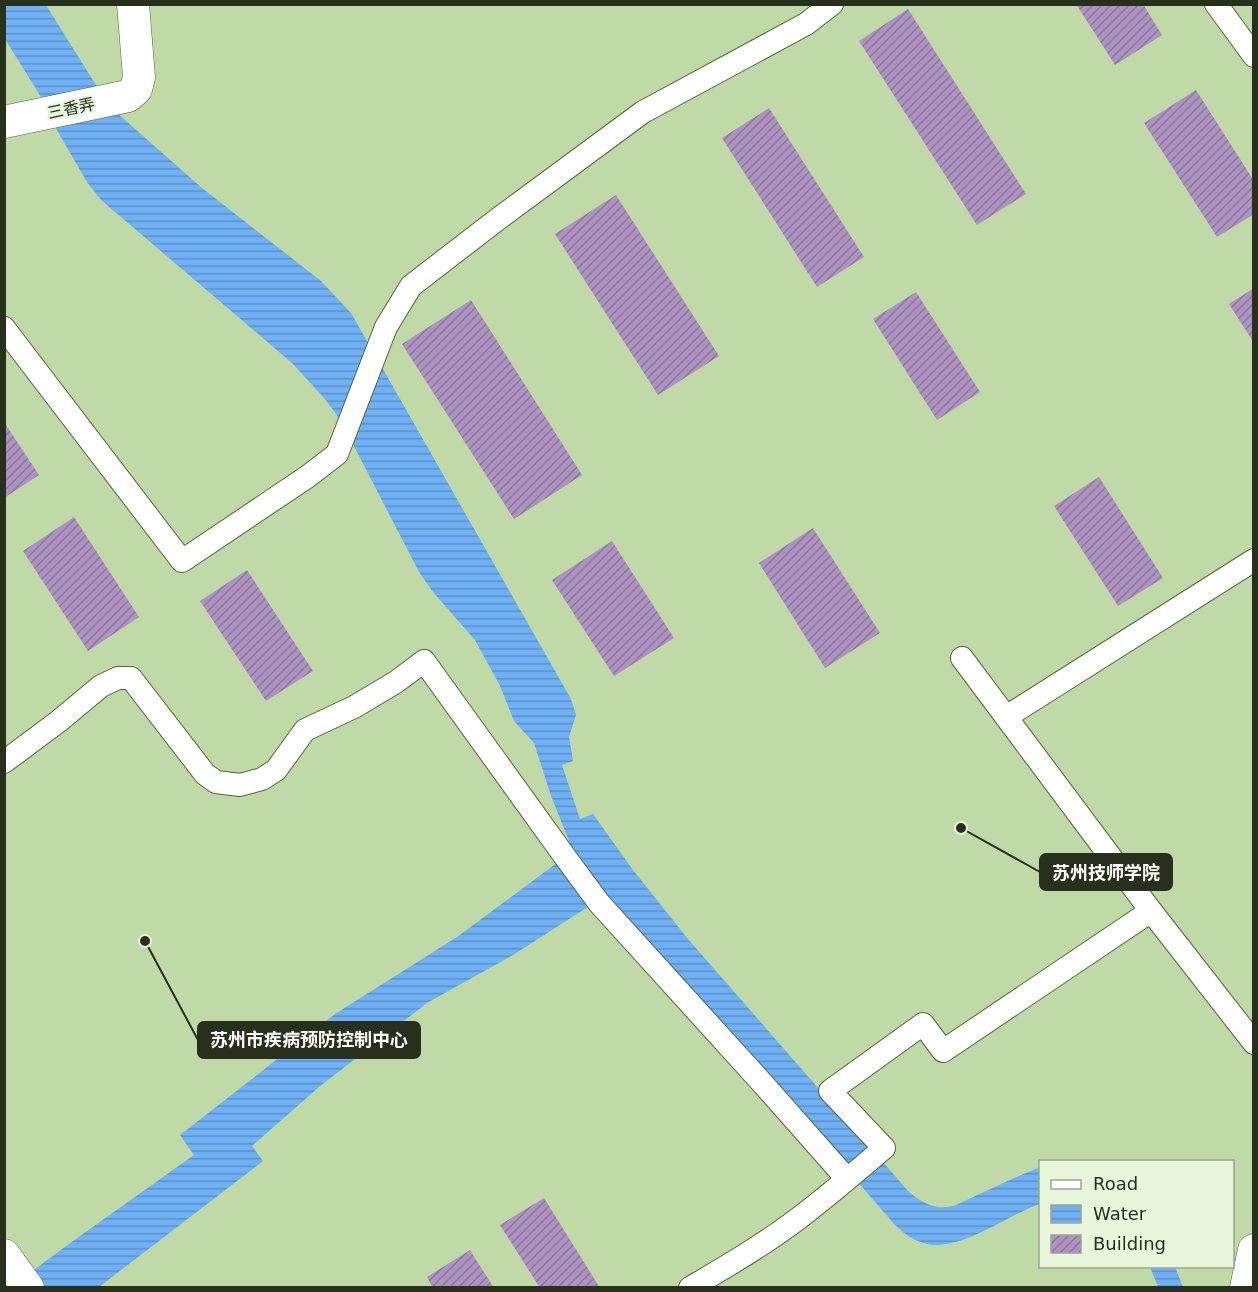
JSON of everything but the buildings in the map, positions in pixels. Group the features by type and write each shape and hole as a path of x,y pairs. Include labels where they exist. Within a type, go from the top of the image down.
{"street":[{"name":"三香弄","path":"4,122 132,92 139,77 133,4"},
{"path":"4,328 182,561 307,477 337,454 386,327 411,286 643,112 807,24 832,4"},
{"path":"1216,4 1254,56"},
{"path":"1006,717 1254,560"},
{"path":"962,658 1151,911 1254,1043"},
{"path":"4,762 59,722 101,686 118,678 132,678 205,774 216,782 240,785 262,779 276,770 305,730 354,707 396,682 424,661 599,903 849,1178"},
{"path":"690,1287 738,1259 798,1219 884,1148 830,1090 923,1024 943,1051 1151,911"},
{"path":"1246,1287 1254,1250"}],"water":[{"path":"5,5 46,5 94,82 117,113 202,188 321,281 351,313 571,699 576,715 569,737 573,761 562,765 580,819 593,814 633,870 688,939 909,1192 931,1205 949,1207 1039,1167 1039,1204 980,1233 947,1244 932,1245 909,1236 895,1225 647,939 605,896 513,955 427,1003 319,1087 252,1146 263,1161 99,1287 11,1287 194,1155 180,1135 335,1014 457,937 573,851 551,796 534,743 514,721 500,686 475,640 433,592 419,572 341,421 325,399 292,363 101,200 87,182 55,127 41,97 5,39"},
{"path":"1150,1268 1175,1268 1183,1287 1158,1287"}],"place":[{"name":"苏州技师学院","path":"961,828"},
{"name":"苏州市疾病预防控制中心","path":"145,941"}]}
